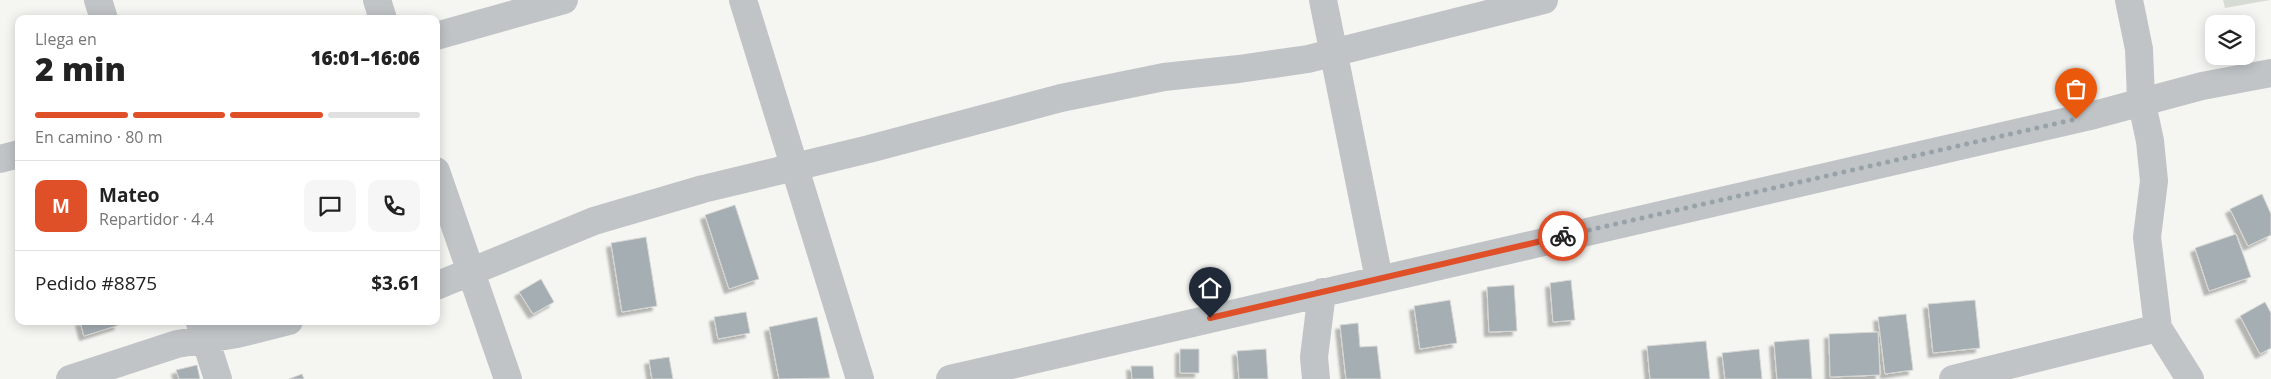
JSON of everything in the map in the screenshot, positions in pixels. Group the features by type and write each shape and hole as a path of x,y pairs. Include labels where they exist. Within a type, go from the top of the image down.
{"street":[{"path":"98,0 103,15"},
{"path":"377,0 382,15"},
{"path":"440,35 564,0"},
{"path":"743,0 860,379"},
{"path":"1323,0 1378,279"},
{"path":"440,284 594,221 703,190 1061,98 1164,77 1248,68 1332,52 1544,0"},
{"path":"2129,0 2139,49 2141,102 2150,141 2154,181 2147,237 2158,328 2190,379"},
{"path":"950,379 2094,115 2202,86 2271,73"},
{"path":"0,159 15,155"},
{"path":"440,182 508,379"},
{"path":"1316,379 1314,357 1322,292"},
{"path":"70,379 168,346 202,330 250,325"},
{"path":"1953,379 2158,328"},
{"path":"202,330 218,379"}],"shaded area":[{"path":"2223,0 2270,0 2225,8"}],"building":[{"path":"2262,194 2271,214 2271,235 2248,246 2230,209"},
{"path":"735,205 759,279 729,289 705,215"},
{"path":"2236,234 2251,277 2209,291 2195,248"},
{"path":"646,237 657,306 622,312 611,243"},
{"path":"541,279 554,302 533,314 519,292"},
{"path":"1571,280 1575,320 1553,322 1550,283"},
{"path":"1514,285 1517,331 1489,332 1487,287"},
{"path":"1450,300 1457,343 1420,349 1414,306"},
{"path":"1975,300 1980,348 1933,353 1928,304"},
{"path":"2265,302 2271,313 2271,348 2260,354 2240,316"},
{"path":"746,312 750,333 718,339 714,317"},
{"path":"1906,314 1913,370 1885,374 1878,317"},
{"path":"817,317 830,378 779,379 769,327"},
{"path":"1358,323 1360,347 1377,346 1381,379 1346,379 1340,325"},
{"path":"81,325 119,325 84,336"},
{"path":"1878,332 1880,375 1830,377 1829,334"},
{"path":"1809,339 1812,379 1777,379 1774,342"},
{"path":"1706,341 1710,379 1650,379 1647,346"},
{"path":"1180,349 1199,349 1199,373 1180,373"},
{"path":"1266,349 1268,379 1239,379 1237,351"},
{"path":"1759,349 1762,379 1725,379 1722,353"},
{"path":"669,357 673,379 652,379 649,360"},
{"path":"197,365 200,379 179,379 176,370"},
{"path":"1131,366 1153,366 1154,379 1132,379"},
{"path":"302,374 304,379 289,379"}],"way so far":[{"path":"1563,236 2076,119"}],"route":[{"path":"1210,318 1563,236"}]}
